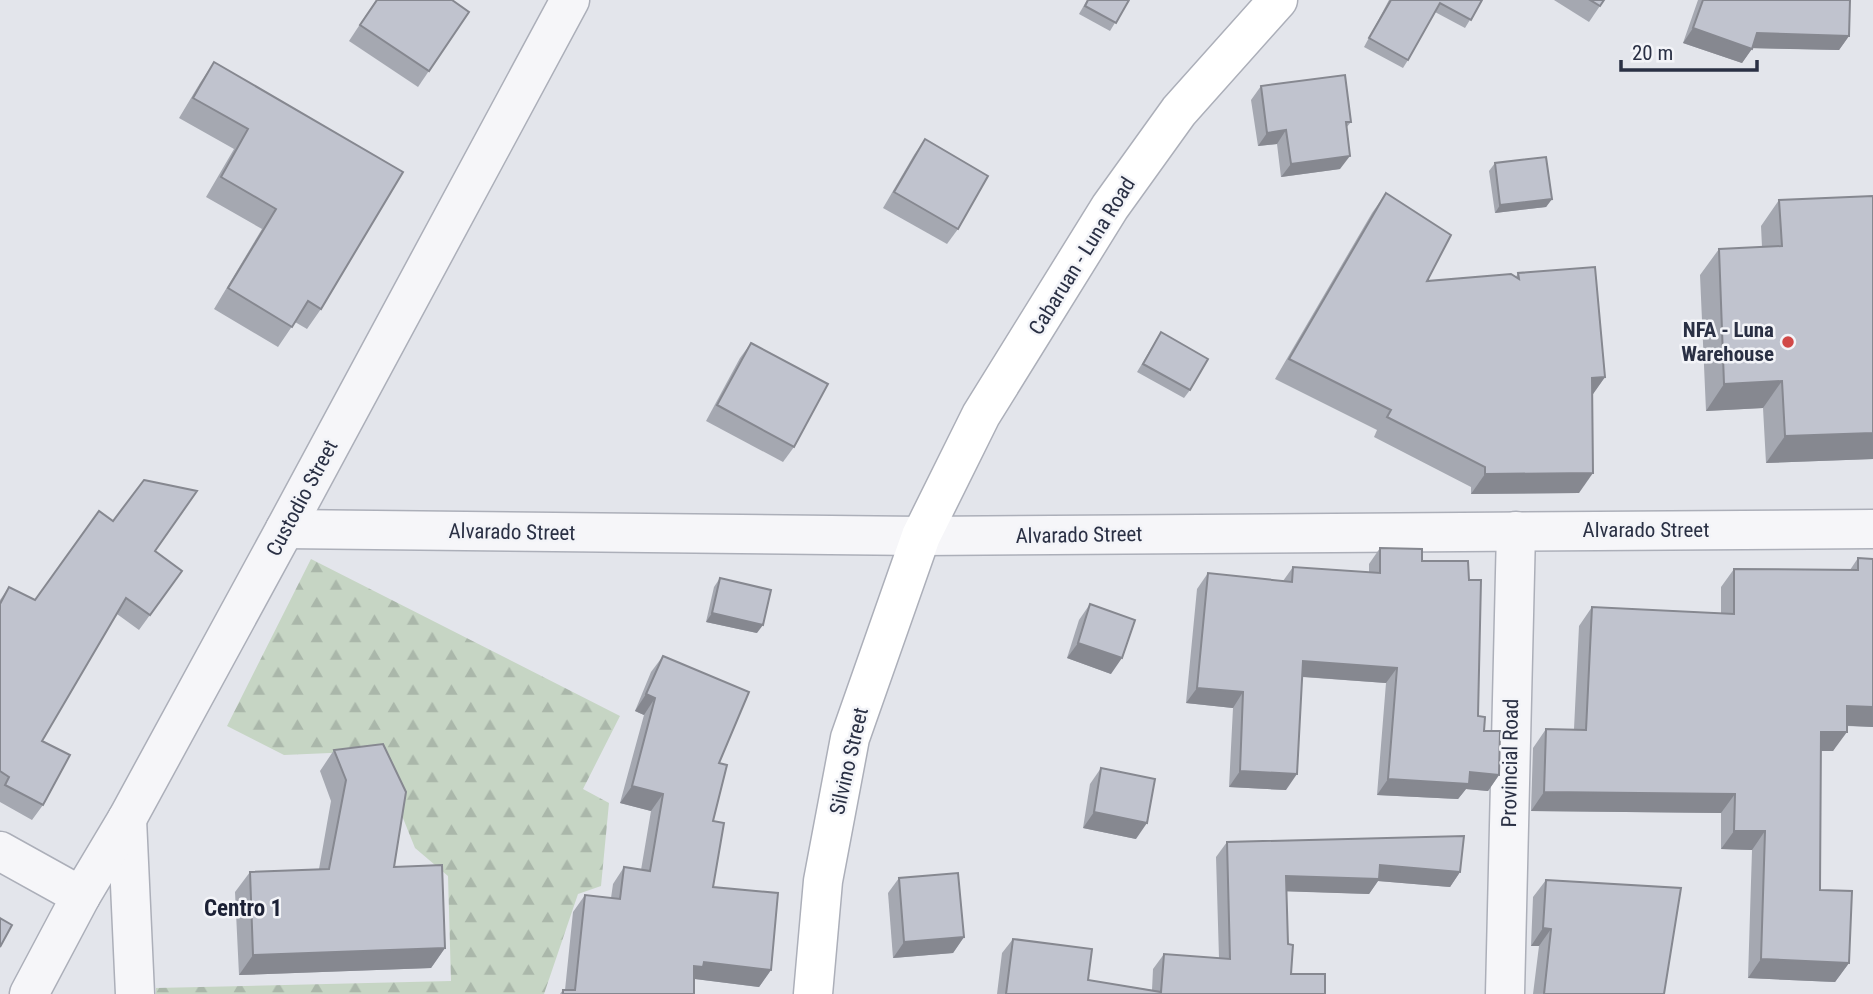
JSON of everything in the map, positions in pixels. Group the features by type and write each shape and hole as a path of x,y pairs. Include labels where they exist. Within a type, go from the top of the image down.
{"main road":[{"name":"Cabaruan - Luna Road","path":"921,537 981,415 1110,208 1179,111 1278,0"},
{"name":"Silvino Street","path":"813,994 823,881 850,738 921,537"}],"street":[{"name":"Custodio Street","path":"29,994 285,529 570,0"},
{"name":"Alvarado Street","path":"285,529 921,537 1873,529"},
{"name":"Provincial Road","path":"1505,994 1516,531"},
{"path":"127,819 135,994"},
{"path":"0,851 81,896"}],"green space":[{"path":"311,559 620,716 583,789 609,803 601,886 578,894 544,994 156,994 156,988 451,981 448,876 415,848 376,751 284,755 227,726"}],"building":[{"path":"377,0 452,0 469,12 429,71 360,25"},
{"path":"1088,0 1129,0 1116,23 1085,6"},
{"path":"1391,0 1482,0 1471,20 1440,3 1408,60 1369,38"},
{"path":"1590,0 1604,0 1600,6"},
{"path":"1703,0 1850,0 1849,36 1757,33 1752,49 1693,28"},
{"path":"214,62 403,172 321,309 308,301 292,327 228,288 276,209 221,177 248,129 193,98"},
{"path":"1345,75 1351,122 1346,122 1350,156 1291,164 1286,130 1267,133 1261,86"},
{"path":"925,139 988,176 958,229 894,192"},
{"path":"1546,157 1552,199 1500,205 1495,163"},
{"path":"1386,193 1451,235 1427,281 1511,274 1519,279 1518,273 1595,267 1605,377 1592,378 1593,473 1485,474 1485,467 1387,417 1391,410 1289,359"},
{"name":"NFA - Luna Warehouse","path":"1873,196 1873,433 1785,436 1782,381 1724,384 1719,249 1782,246 1779,200"},
{"path":"1161,332 1208,359 1190,390 1143,364"},
{"path":"751,343 828,384 794,447 717,405"},
{"path":"144,480 197,491 155,551 182,571 150,615 126,598 42,741 70,755 43,805 5,785 9,777 0,771 0,604 9,587 35,600 99,511 113,521"},
{"path":"1380,548 1422,549 1422,561 1468,561 1469,580 1481,580 1478,716 1485,717 1484,731 1500,731 1499,775 1470,772 1469,784 1388,779 1397,668 1303,661 1297,774 1240,771 1243,692 1197,688 1208,573 1292,582 1293,567 1380,573"},
{"path":"1858,558 1873,559 1873,707 1847,706 1847,732 1821,732 1820,890 1852,891 1849,963 1761,959 1765,831 1734,831 1735,794 1544,792 1546,729 1586,730 1592,607 1734,614 1734,569 1858,570"},
{"path":"720,578 771,590 763,625 712,613"},
{"path":"1090,604 1135,620 1122,658 1078,643"},
{"path":"663,656 749,692 719,763 727,765 713,821 724,823 713,887 778,893 771,970 704,962 703,967 694,966 694,994 563,994 563,990 575,990 585,895 620,899 624,867 650,871 663,794 632,786 655,698 646,694"},
{"path":"383,744 406,792 394,867 442,865 445,948 253,955 250,872 329,869 346,780 334,750"},
{"path":"1101,768 1155,779 1147,823 1094,812"},
{"path":"1464,836 1460,872 1380,865 1379,879 1286,876 1288,944 1293,945 1291,974 1325,974 1325,994 1006,994 1013,939 1092,949 1088,980 1161,992 1164,954 1230,959 1227,842"},
{"path":"958,873 964,937 904,942 899,878"},
{"path":"1546,880 1681,888 1664,994 1544,994 1551,929 1543,928"},
{"path":"0,918 12,925 0,947"}],"place":[{"name":"NFA - Luna Warehouse","path":"1788,342"}],"district":[{"name":"Centro 1","path":"243,908"}]}
